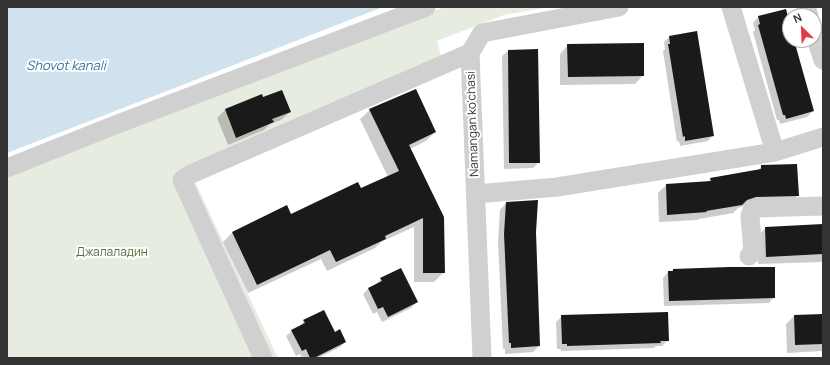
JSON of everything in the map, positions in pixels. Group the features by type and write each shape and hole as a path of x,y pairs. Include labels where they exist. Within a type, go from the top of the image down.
{"street":[{"path":"7,168 115,125 426,7"},
{"path":"263,358 182,180 191,174 470,53 482,33 619,7"},
{"path":"731,7 775,152"},
{"path":"819,48 823,60"},
{"name":"Namangan ko'chasi","path":"470,53 482,358"},
{"path":"476,194 557,188 775,152 823,137"},
{"path":"749,256 753,252 750,216 752,210 756,208 823,206"}],"green space":[{"name":"Джалаладин","path":"445,7 549,7 504,15 437,41 442,60 194,180 278,358 7,358 7,175 144,120"}],"water":[{"name":"Shovot kanali","path":"7,7 383,7 7,153"}],"building":[{"path":"782,10 782,48 796,48 814,111 786,119 785,115 783,115 758,25 760,24 758,16"},
{"path":"697,31 714,136 685,141 685,136 683,137 668,44 670,44 669,36"},
{"path":"644,43 644,76 568,77 567,44"},
{"path":"538,49 540,163 509,163 508,50"},
{"path":"416,89 436,132 409,145 444,217 445,273 423,273 423,218 385,236 386,239 336,262 330,250 257,285 232,232 287,205 291,214 358,182 361,188 399,171 369,109"},
{"path":"282,90 291,112 272,119 274,122 236,138 225,109 262,94 263,97"},
{"path":"797,164 799,196 756,197 747,200 742,205 706,211 707,212 667,215 666,184 711,181 710,178 761,169 761,165"},
{"path":"538,200 536,232 540,346 511,348 511,343 509,343 504,234 506,202"},
{"path":"823,224 823,254 766,257 765,227"},
{"path":"775,267 775,298 669,301 668,271 673,271 673,269"},
{"path":"401,268 418,302 388,317 383,307 378,309 368,288 382,281 380,278"},
{"path":"324,310 335,332 340,329 346,342 314,358 310,358 306,349 302,351 291,330 305,323 303,320"},
{"path":"668,312 669,341 660,341 661,343 567,346 567,344 562,344 561,315"},
{"path":"823,314 823,344 795,345 794,315"}]}
